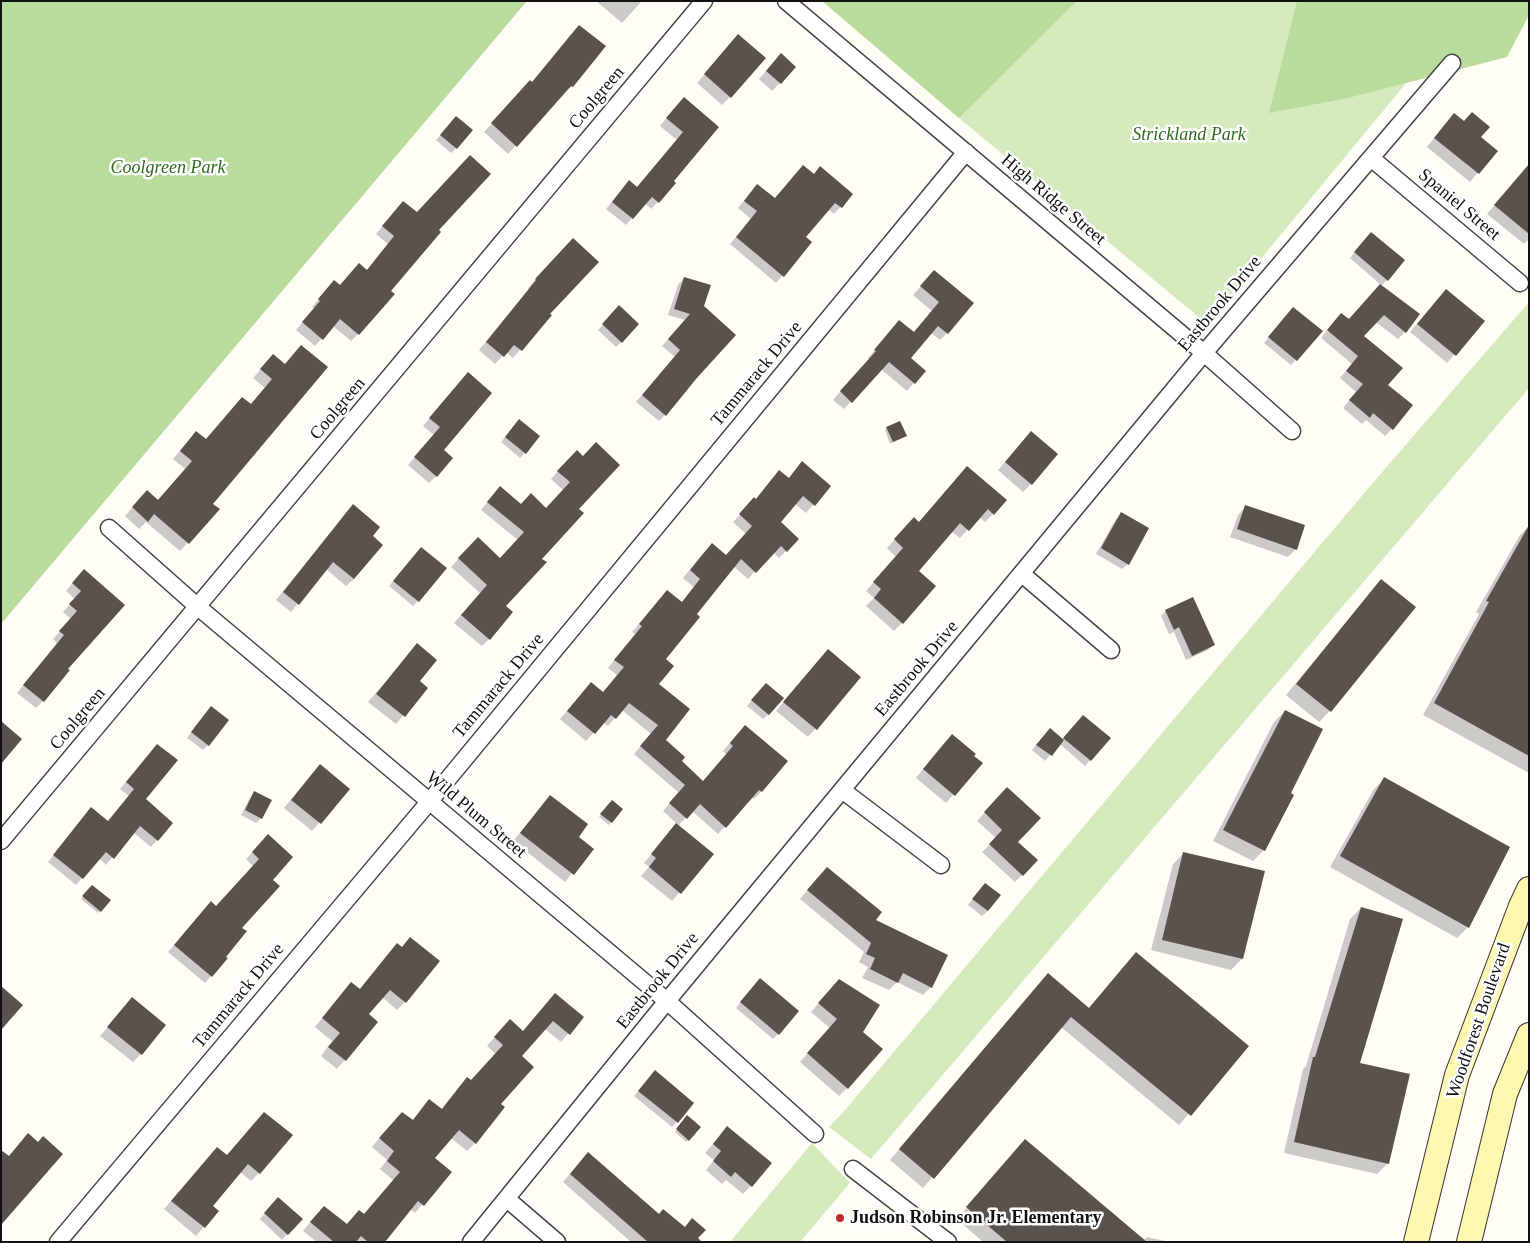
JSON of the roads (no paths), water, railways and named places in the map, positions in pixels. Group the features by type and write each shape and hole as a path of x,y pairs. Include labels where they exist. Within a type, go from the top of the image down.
{"main road":[{"name":"Woodforest Boulevard","path":"1416,1242 1457,1075 1529,889"},
{"path":"1469,1242 1506,1094 1529,1035"}],"street":[{"name":"Coolgreen","path":"1,841 704,1"},
{"name":"High Ridge Street","path":"786,1 1204,353 1292,431"},
{"name":"Eastbrook Drive","path":"471,1242 667,1001 1204,353 1452,64"},
{"name":"Tammarack Drive","path":"58,1242 429,802 966,152"},
{"name":"Spaniel Street","path":"1372,158 1520,283"},
{"name":"Wild Plum Street","path":"109,528 198,607 667,1001 815,1134"},
{"path":"1022,574 1111,650"},
{"path":"842,790 941,865"},
{"path":"853,1169 948,1242"},
{"path":"507,1199 557,1242"}],"place":[{"name":"Judson Robinson Jr. Elementary","path":"840,1218"}],"park label":[{"name":"Strickland Park","path":"1189,135"},
{"name":"Coolgreen Park","path":"168,168"}]}
